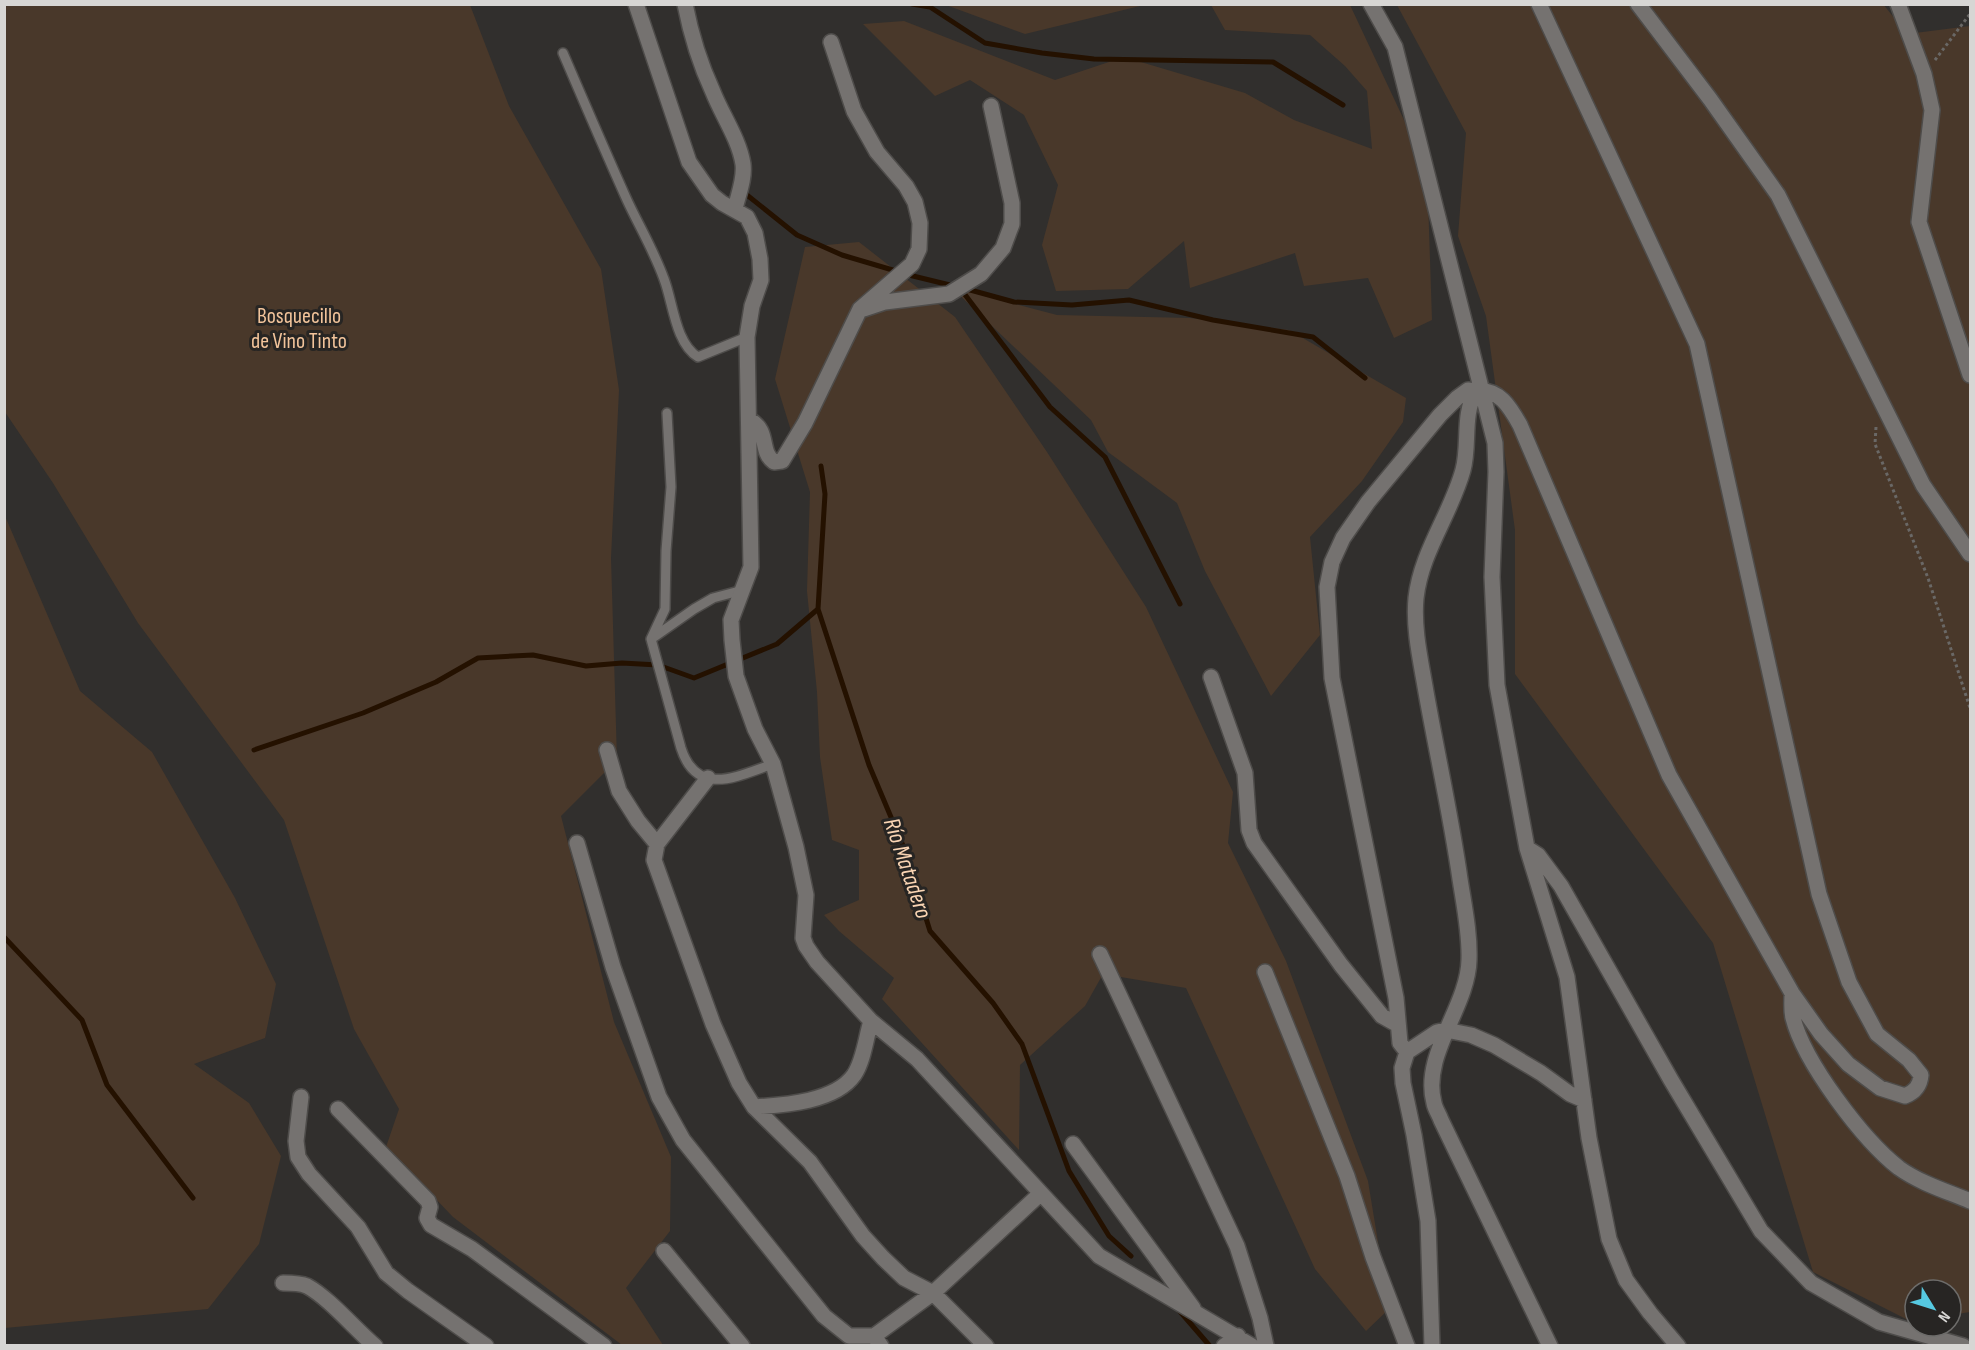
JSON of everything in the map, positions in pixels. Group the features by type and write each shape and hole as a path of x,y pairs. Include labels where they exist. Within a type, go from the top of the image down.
{"street":[{"path":"636,4 689,162 712,195 747,217 755,233 760,259 761,280 752,306 747,337 751,567 731,620 736,676 755,729 773,764 796,848 806,895 803,938 806,946 817,962 871,1021 917,1059 1099,1256 1252,1346"},
{"path":"685,4 690,32 712,92 735,139 743,165 742,183 735,209"},
{"path":"1371,4 1395,46 1479,390 1495,443 1492,576 1497,685 1527,848 1567,977 1589,1138 1609,1239 1626,1280 1678,1346"},
{"path":"1407,1052 1400,1042 1396,998 1332,678 1327,587 1332,562 1343,538 1368,502 1440,414 1468,390 1489,390 1511,409 1520,425 1669,775 1792,993 1821,1034 1848,1064 1880,1088 1905,1096 1917,1089 1922,1075 1877,1034 1850,982 1819,894 1697,344 1539,4"},
{"path":"1638,4 1778,195 1923,485 1971,554"},
{"path":"1898,4 1924,74 1932,110 1919,222 1971,375"},
{"path":"750,420 761,430 768,458 774,462 782,461 805,423 858,311 912,264 919,249 920,223 915,202 906,186 877,152 854,111 831,42"},
{"path":"858,311 885,302 949,294 981,274 1003,248 1012,224 1012,203 992,106"},
{"path":"1479,390 1471,399 1467,417 1463,468 1426,560 1416,598 1419,654 1439,770 1453,831 1469,938 1466,984 1446,1030 1433,1071 1434,1102 1550,1346"},
{"path":"1211,677 1245,773 1249,830 1254,843 1341,965 1382,1016 1398,1025"},
{"path":"607,750 619,791 638,821 657,844"},
{"path":"708,778 657,844 654,860 709,1014 739,1083 754,1107 810,1162 863,1236 883,1258 904,1278 933,1293 986,1346"},
{"path":"577,843 613,967 659,1097 683,1140 824,1316 849,1336 878,1341 1040,1194"},
{"path":"1527,848 1543,861 1561,886 1665,1070 1761,1231 1811,1282 1880,1322 1963,1346"},
{"path":"1100,954 1237,1246 1260,1318 1266,1346"},
{"path":"1265,972 1347,1176 1372,1257 1407,1346"},
{"path":"1792,993 1793,1017 1818,1072 1837,1100 1873,1142 1909,1174 1971,1201"},
{"path":"754,1107 789,1104 837,1090 854,1074 871,1021"},
{"path":"1432,1346 1428,1221 1403,1083 1402,1068 1407,1052 1437,1032 1446,1030 1484,1040 1541,1073 1570,1094 1584,1100"},
{"path":"301,1097 296,1141 298,1157 309,1174 358,1227 386,1273 486,1346"},
{"path":"338,1109 428,1201 430,1207 427,1218 431,1225 472,1249 604,1346"},
{"path":"1073,1144 1196,1312"},
{"path":"664,1251 742,1346"},
{"path":"283,1282 305,1286 328,1302 375,1346"},
{"path":"1224,1346 1238,1336"}],"lane":[{"path":"563,52 628,202 652,248 686,348 698,357 747,337"},
{"path":"667,413 671,487 666,551 665,609 651,639 685,760 692,768 708,778 728,780 773,764"},
{"path":"651,639 713,598 743,590"}],"path":[{"path":"1924,74 1971,14"},
{"path":"1888,415 1876,427 1875,444 1931,589 1971,708"}],"green space":[{"path":"1883,4 1907,34 1970,26 1970,1312 1963,1313 1963,1278 1903,1278 1903,1317 1813,1272 1713,943 1515,674 1515,530 1486,316 1458,236 1466,133 1397,5"},
{"name":"Bosquecillo de Vino Tinto","path":"4,5 470,5 509,106 601,269 619,390 611,558 617,760 561,816 614,1022 671,1157 670,1231 626,1288 663,1345 622,1345 453,1217 386,1147 399,1109 354,1029 284,820 138,623 53,483 5,412"},
{"path":"946,5 1144,5 1025,34"},
{"path":"1211,5 1350,5 1427,169 1432,320 1394,338 1368,278 1304,286 1295,253 1190,288 1184,241 1128,289 1056,291 1042,245 1058,185 1024,115 970,80 935,96 863,24 904,21 1055,80 1124,57 1245,93 1294,120 1372,149 1367,91 1345,66 1310,35 1225,30"},
{"path":"859,242 955,317 1047,452 1146,607 1233,792 1228,843 1286,961 1368,1181 1389,1309 1366,1331 1315,1269 1186,988 1103,974 1085,1006 1020,1065 1019,1150 882,999 894,978 839,931 824,915 859,900 859,850 832,840 820,757 817,692 807,591 810,492 775,379 805,247"},
{"path":"951,287 1057,315 1190,318 1289,330 1406,398 1403,422 1362,481 1310,537 1320,635 1271,696 1205,571 1177,503 1108,452 1091,420"},
{"path":"5,516 80,691 152,752 235,898 276,984 265,1038 194,1064 249,1103 281,1156 259,1244 208,1309 5,1328"}],"waterway":[{"path":"912,4 930,7 985,43 1042,53 1094,59 1273,62 1343,105"},
{"path":"742,191 797,235 842,255 954,286"},
{"path":"960,288 1050,407 1105,457 1180,604"},
{"path":"963,288 1014,302 1072,305 1129,300 1213,320 1313,337 1365,378"},
{"name":"Río Matadero","path":"821,466 825,494 818,609 869,765 904,848 930,931 993,1003 1022,1044 1069,1171 1109,1236 1131,1256"},
{"path":"254,750 363,713 436,682 478,658 533,655 586,666 622,663 658,665 694,678 777,644 818,609"},
{"path":"4,937 82,1020 107,1085 193,1198"},
{"name":"Río Matadero","path":"1177,1308 1209,1345"}]}
